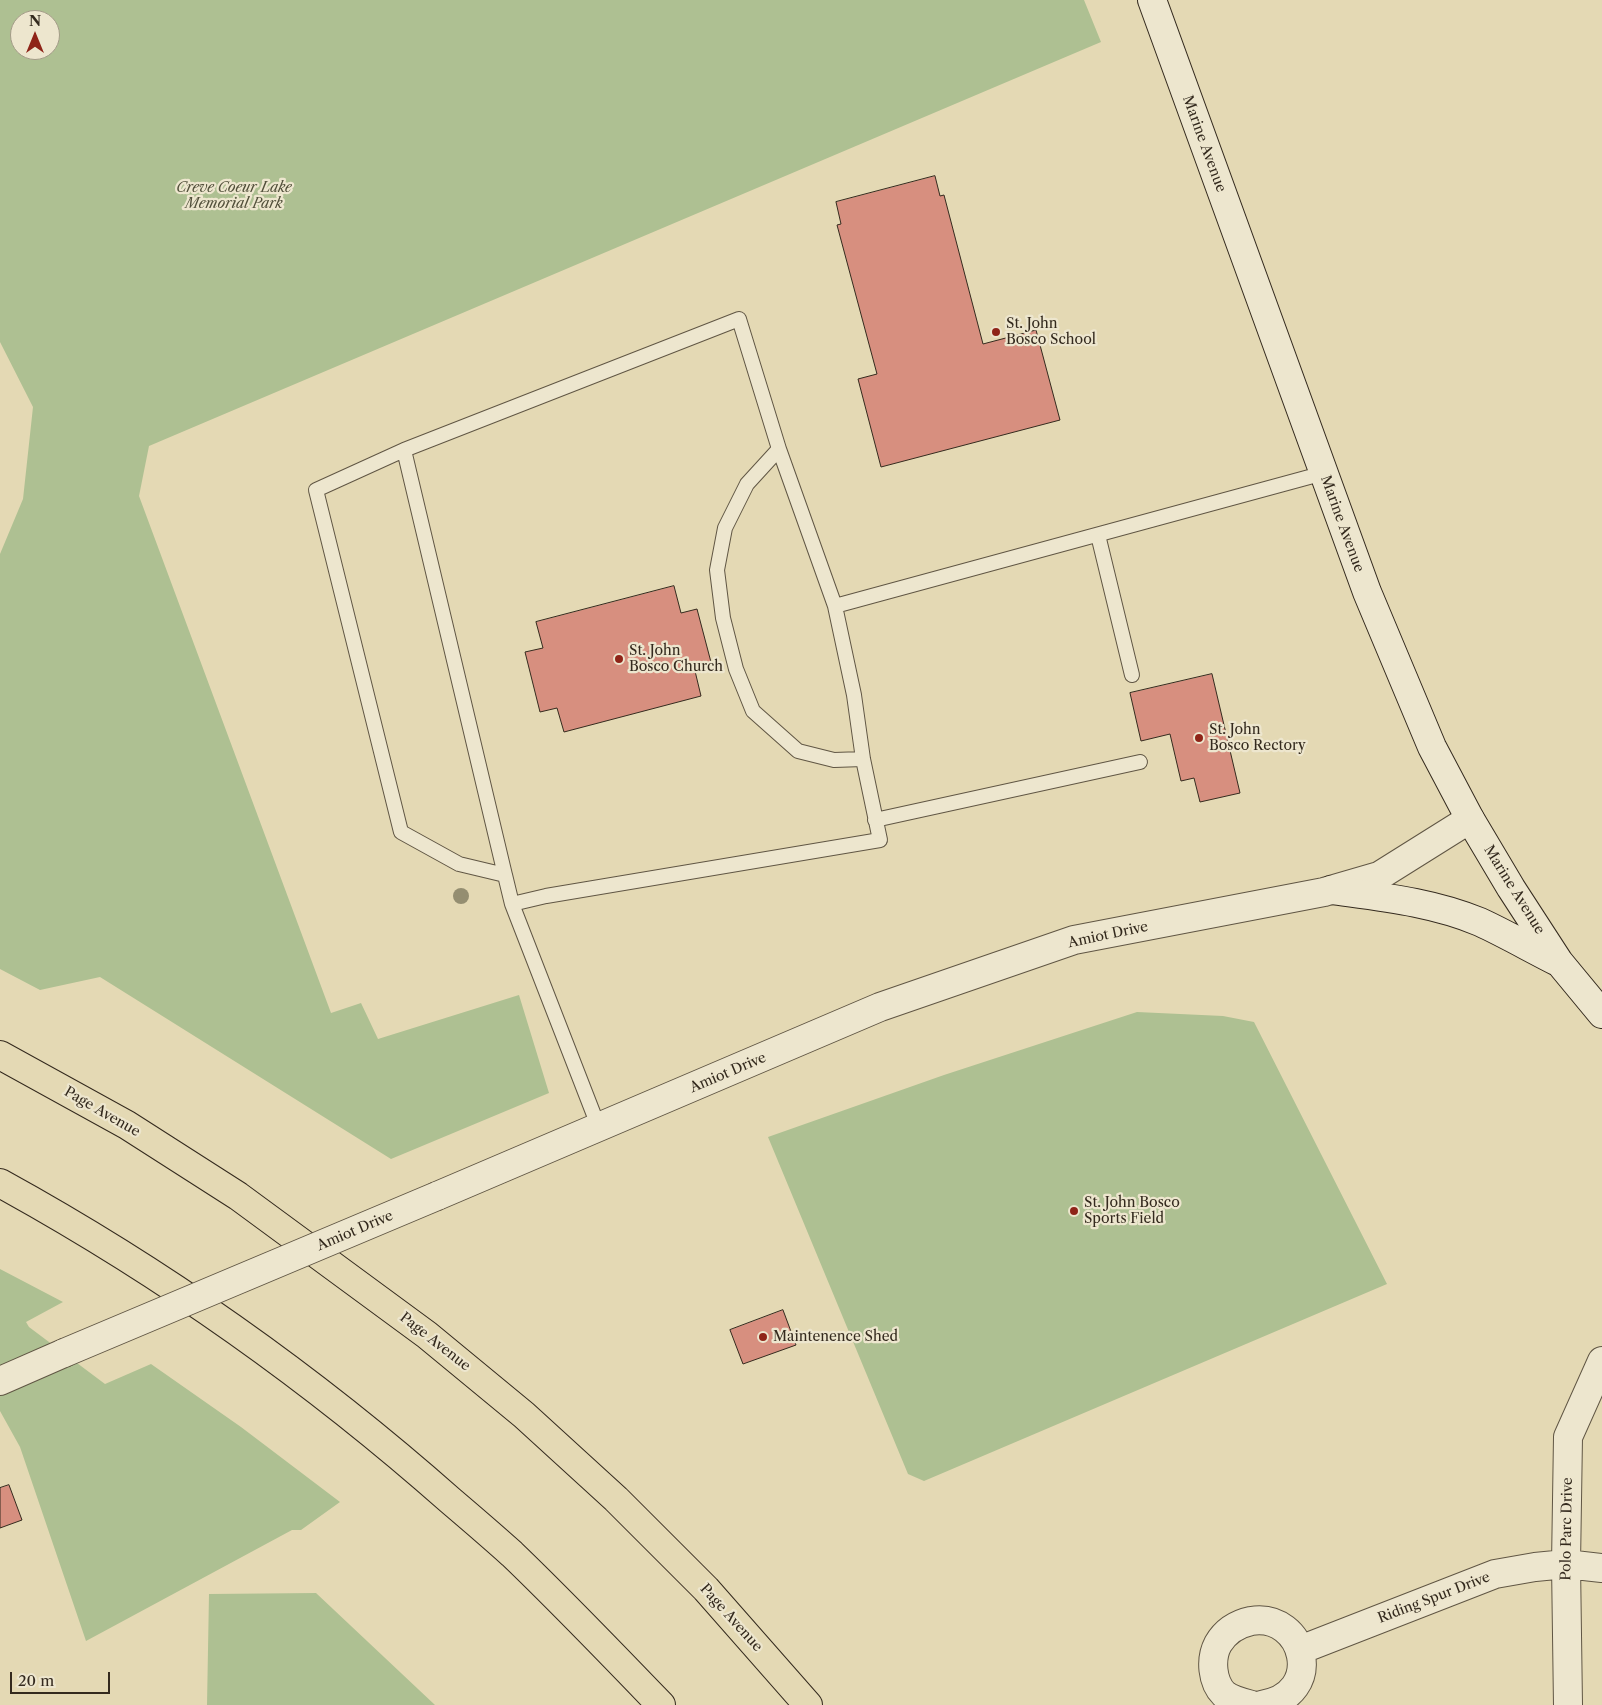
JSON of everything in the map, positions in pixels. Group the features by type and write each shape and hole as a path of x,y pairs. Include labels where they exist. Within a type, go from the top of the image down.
{"highway":[{"name":"Page Avenue","path":"0,1055 127,1125 238,1196 428,1335 524,1415 616,1499 706,1589 808,1705"},
{"path":"0,1183 135,1263 246,1336 326,1396 416,1470 511,1553 599,1639 661,1705"}],"street":[{"name":"Marine Avenue","path":"1152,0 1367,592 1432,747 1470,819 1511,888 1559,962 1602,1014"},
{"name":"Amiot Drive","path":"0,1381 880,1007 1074,940 1331,890 1379,876 1470,819"},
{"path":"1331,890 1409,900 1454,914 1479,922 1559,962"},
{"name":"Polo Parc Drive","path":"1568,1705 1566,1564 1568,1438 1602,1361"},
{"name":"Riding Spur Drive","path":"1300,1650 1495,1574 1566,1564 1602,1568"},
{"path":"1252,1705 1225,1695 1216,1680 1213,1662 1217,1645 1228,1632 1243,1623 1260,1620 1277,1624 1291,1635 1300,1650 1302,1667 1298,1684 1288,1695 1274,1703 1261,1705"}],"lane":[{"path":"505,875 459,864 401,832 316,490 404,450 739,319 779,449 835,606 854,695 863,760 880,840 556,894 512,904"},
{"path":"779,449 747,484 725,528 717,570 723,618 736,669 753,711 798,751 834,760 863,760"},
{"path":"404,450 512,904 599,1128"},
{"path":"835,606 1324,473"},
{"path":"1098,535 1132,675"},
{"path":"875,820 1140,762"}],"green space":[{"name":"Creve Coeur Lake Memorial Park","path":"0,0 1084,0 1101,42 149,446 139,496 331,1013 361,1003 378,1039 519,995 549,1093 391,1159 100,977 40,990 0,969 0,554 23,499 33,407 0,342"},
{"name":"St. John Bosco Sports Field","path":"1137,1012 1223,1016 1254,1022 1387,1284 924,1481 908,1474 768,1137 944,1075"},
{"path":"0,1269 63,1302 26,1322 29,1327 105,1384 151,1364 241,1427 340,1502 301,1530 292,1530 86,1641 20,1447 0,1411"},
{"path":"316,1593 435,1705 207,1705 209,1594"}],"building":[{"name":"St. John Bosco School","path":"935,176 940,196 944,195 983,344 1036,330 1060,420 881,467 858,379 877,374 837,225 841,224 836,202"},
{"name":"St. John Bosco Church","path":"674,586 681,613 697,609 712,666 695,671 701,696 564,732 557,708 540,712 525,652 543,648 536,622"},
{"name":"St. John Bosco Rectory","path":"1212,674 1240,793 1200,802 1194,778 1181,781 1170,734 1141,741 1130,693"},
{"name":"Maintenence Shed","path":"783,1310 796,1345 743,1364 730,1330"},
{"path":"9,1485 22,1520 0,1528 0,1488"}],"place":[{"name":"St. John Bosco School","path":"996,332"},
{"name":"St. John Bosco Church","path":"619,659"},
{"name":"St. John Bosco Rectory","path":"1199,738"},
{"name":"St. John Bosco Sports Field","path":"1074,1211"},
{"name":"Maintenence Shed","path":"763,1337"}]}
